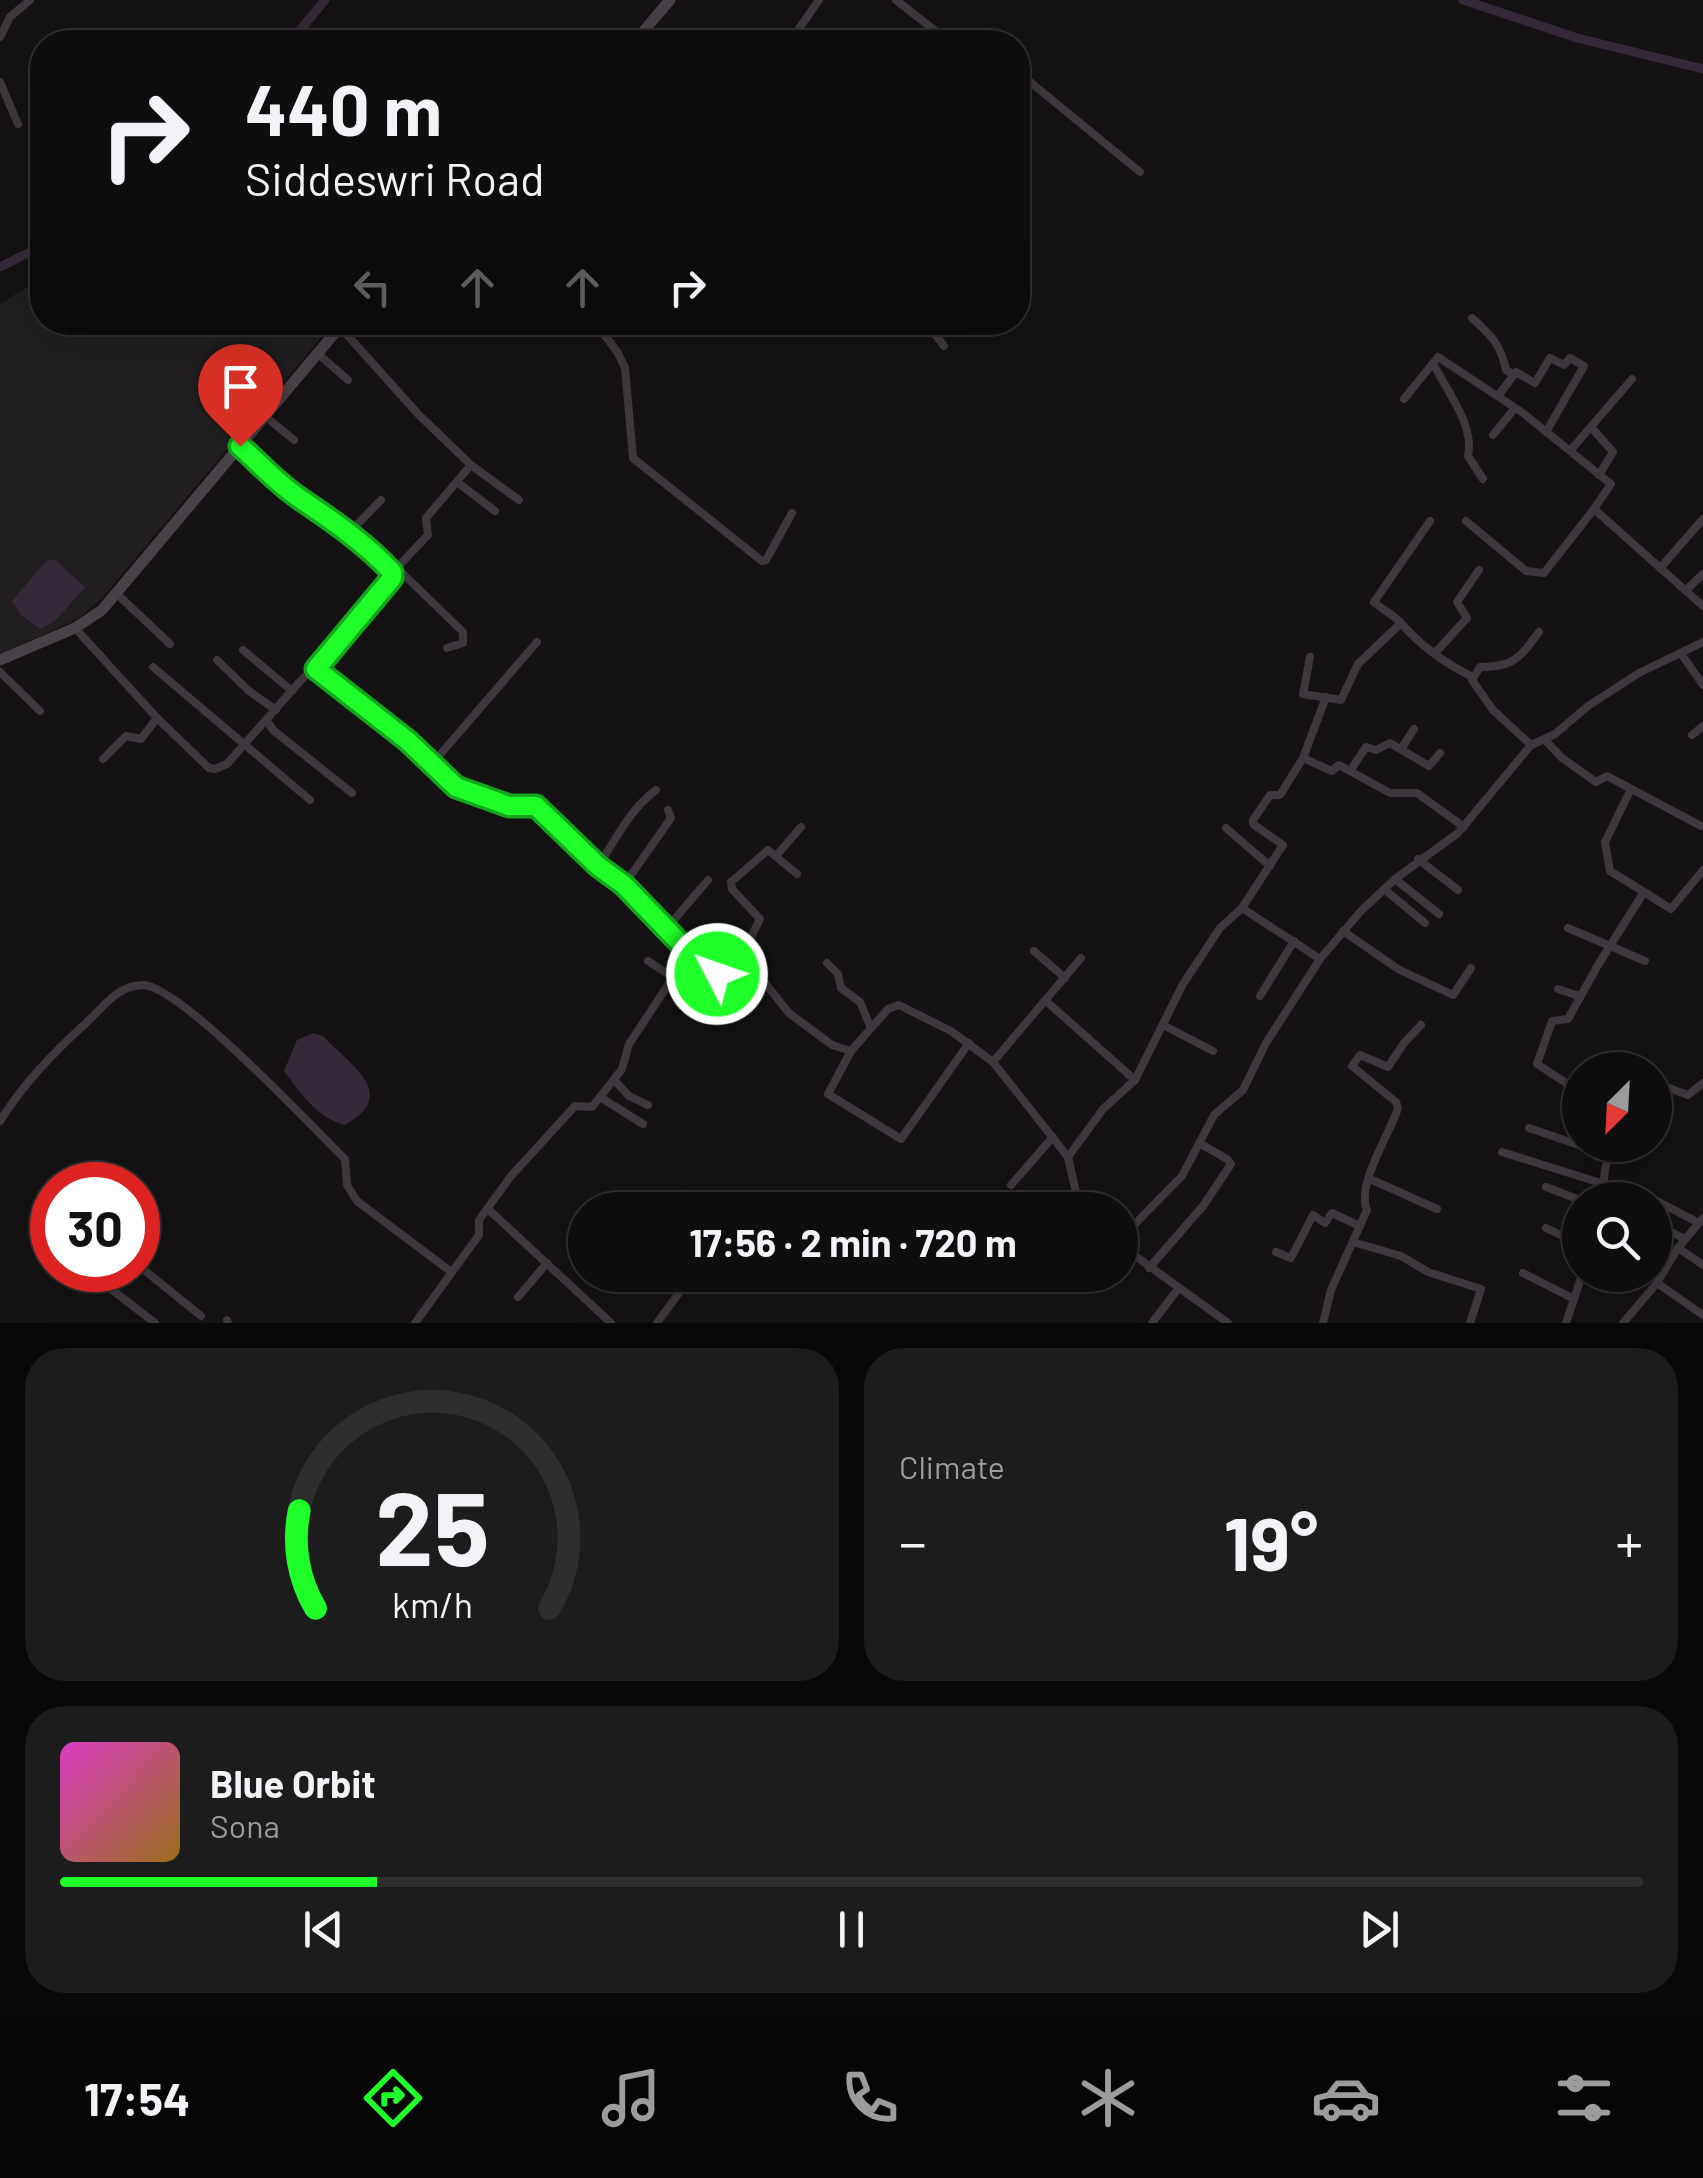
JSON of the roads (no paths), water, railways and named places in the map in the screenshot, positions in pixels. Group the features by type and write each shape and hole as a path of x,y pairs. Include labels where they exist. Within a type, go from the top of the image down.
{"street":[{"path":"0,37 10,17 30,0"},
{"path":"645,30 670,0"},
{"path":"798,30 819,0"},
{"path":"896,0 936,30"},
{"path":"0,82 18,124"},
{"path":"1030,82 1140,172"},
{"path":"1472,318 1501,348 1506,370 1514,376"},
{"path":"0,660 88,622 117,594 333,335"},
{"path":"351,335 411,406 471,464 519,500"},
{"path":"936,335 944,346"},
{"path":"606,337 625,368 633,458 762,561 792,513"},
{"path":"317,353 348,380"},
{"path":"1404,399 1439,356 1515,408 1611,485 1544,574 1526,571 1466,520"},
{"path":"1498,396 1519,372 1534,384 1550,358 1564,366 1570,358 1584,366 1546,432"},
{"path":"1433,363 1455,402 1470,442 1468,456 1483,480"},
{"path":"1570,451 1632,379"},
{"path":"1492,435 1515,408"},
{"path":"266,416 294,440"},
{"path":"1591,426 1613,452 1598,475"},
{"path":"240,446 297,497 322,511 395,570 462,632 463,643 447,648"},
{"path":"74,628 157,718 209,768 215,769 227,764 316,669 428,535 424,520 471,464"},
{"path":"457,482 496,511"},
{"path":"349,533 380,500"},
{"path":"1594,509 1703,606"},
{"path":"1662,566 1703,519"},
{"path":"1430,521 1374,602 1407,632 1473,677"},
{"path":"1435,653 1466,618 1457,602 1478,570"},
{"path":"1686,590 1703,574"},
{"path":"117,594 170,644"},
{"path":"1310,657 1303,694 1341,700 1358,664 1400,623"},
{"path":"1531,745 1493,710 1473,684 1473,677 1482,666 1506,667 1538,632"},
{"path":"432,764 537,642"},
{"path":"1138,1223 1182,1176 1216,1113 1243,1090 1266,1043 1320,959 1343,931 1418,859 1464,827 1531,745 1545,740 1639,673 1703,642"},
{"path":"243,650 292,691"},
{"path":"1682,655 1703,685"},
{"path":"217,660 249,692 276,710"},
{"path":"153,667 310,800"},
{"path":"316,669 408,741 464,792 509,806 536,806 598,866 624,885 712,974 722,973 739,961 760,920 730,885 766,851 797,874"},
{"path":"0,672 40,711"},
{"path":"1068,1157 1103,1109 1136,1080 1183,984 1220,928 1242,908 1283,845 1253,824 1253,820 1270,795 1280,795 1303,758 1326,697"},
{"path":"103,759 126,736 141,738 157,718"},
{"path":"267,721 352,793"},
{"path":"1692,735 1703,726"},
{"path":"1401,749 1414,729"},
{"path":"1545,740 1562,758 1596,782 1607,776 1702,826"},
{"path":"1350,771 1366,747 1376,750 1388,743 1428,766 1440,752"},
{"path":"1303,758 1332,770 1339,765 1393,794 1416,792 1464,827"},
{"path":"1631,789 1605,844 1610,871 1670,909 1703,870"},
{"path":"598,866 613,844 614,835 656,790"},
{"path":"624,885 671,818 668,810"},
{"path":"776,856 802,827"},
{"path":"1226,828 1270,866"},
{"path":"1418,859 1458,890"},
{"path":"1395,879 1440,914"},
{"path":"667,928 708,880"},
{"path":"1384,889 1426,923"},
{"path":"1562,1081 1540,1068 1536,1061 1552,1021 1567,1021 1644,892"},
{"path":"1242,908 1320,959"},
{"path":"1568,928 1645,961"},
{"path":"1343,931 1392,966 1453,995 1472,968"},
{"path":"1260,996 1294,941"},
{"path":"415,1323 479,1235 479,1220 510,1176 576,1106 591,1108 614,1080 624,1066 629,1044 670,976 690,952"},
{"path":"1034,952 1065,978"},
{"path":"992,1062 1081,958"},
{"path":"648,961 670,976"},
{"path":"739,961 753,965 780,1003 800,1022 838,1049 851,1051"},
{"path":"827,963 838,974 841,988 860,1002 870,1026"},
{"path":"0,1121 50,1056 115,993 139,984 152,986 203,1022 345,1159 346,1185 361,1204 450,1271"},
{"path":"1558,989 1579,996"},
{"path":"1046,1001 1136,1080"},
{"path":"968,1043 900,1139 828,1094 851,1051 870,1026 888,1009 899,1005 951,1030 968,1043 992,1062 1068,1157 1076,1192"},
{"path":"1163,1025 1214,1052"},
{"path":"1322,1323 1332,1290 1368,1210 1364,1199 1398,1105 1352,1066 1362,1055 1388,1067 1421,1025"},
{"path":"614,1080 631,1097 648,1105"},
{"path":"1672,1089 1688,1094 1703,1083"},
{"path":"600,1097 643,1124"},
{"path":"1530,1128 1562,1139"},
{"path":"1012,1184 1053,1137"},
{"path":"1149,1268 1207,1200 1231,1164 1200,1143"},
{"path":"1502,1152 1598,1182"},
{"path":"1370,1179 1438,1209"},
{"path":"1546,1188 1562,1194"},
{"path":"1672,1207 1701,1220 1672,1258"},
{"path":"488,1209 611,1323"},
{"path":"1276,1252 1291,1258 1313,1214 1325,1222 1332,1213 1360,1226"},
{"path":"1546,1228 1562,1236"},
{"path":"1672,1233 1685,1240"},
{"path":"1353,1242 1401,1256 1431,1273 1480,1290 1470,1323"},
{"path":"1678,1248 1703,1265"},
{"path":"1138,1258 1212,1319 1228,1323"},
{"path":"518,1297 547,1263"},
{"path":"1523,1273 1574,1299"},
{"path":"160,1283 201,1316"},
{"path":"1152,1323 1178,1289"},
{"path":"114,1292 154,1323"},
{"path":"657,1323 680,1292"},
{"path":"1566,1323 1576,1292"},
{"path":"1623,1323 1649,1292"},
{"path":"1670,1292 1703,1315"}],"waterway":[{"path":"300,30 325,0"},
{"path":"1463,0 1577,38 1703,69"},
{"path":"0,267 30,252"}]}
